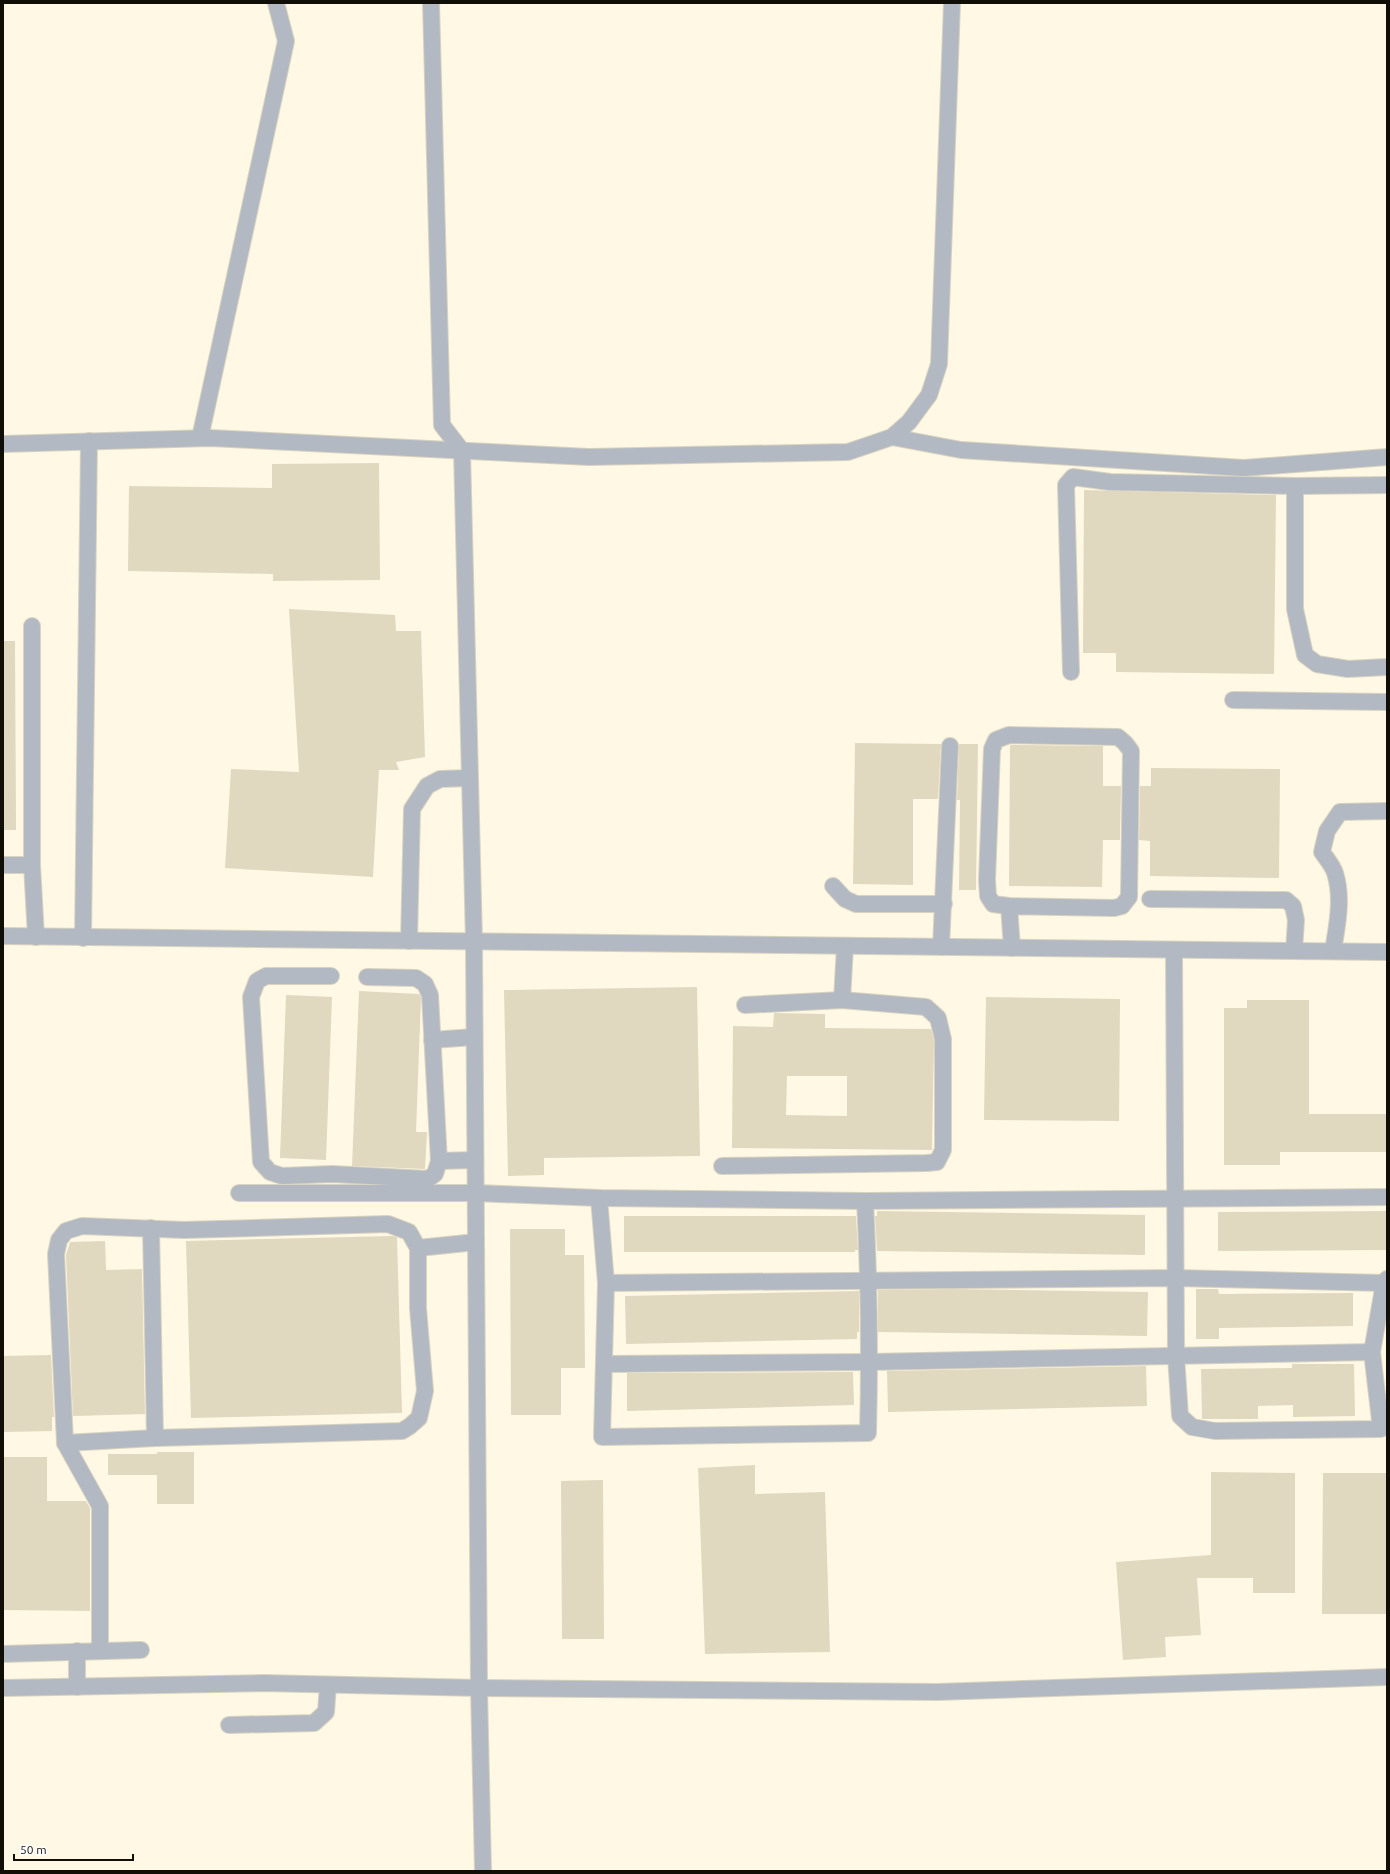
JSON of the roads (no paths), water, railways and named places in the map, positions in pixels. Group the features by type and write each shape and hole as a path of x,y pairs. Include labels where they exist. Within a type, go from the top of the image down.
{"street":[{"path":"200,438 286,41 276,3"},
{"path":"431,3 442,425 462,450 474,942 478,1688 483,1871"},
{"path":"3,444 200,438 589,457 848,452 892,437 909,422 929,394 939,364 952,3"},
{"path":"892,437 962,450 1244,468 1387,456"},
{"path":"83,938 89,441"},
{"path":"1071,458 1073,477 1066,485 1071,672"},
{"path":"1073,477 1110,482 1294,486 1387,485"},
{"path":"1294,486 1296,609 1305,655 1317,664 1348,669 1387,667"},
{"path":"32,626 32,865 36,936"},
{"path":"1233,700 1387,702"},
{"path":"1010,735 1118,737 1126,743 1131,750 1129,897 1122,906 1114,908 1009,906 993,904 988,896 987,880 992,749 996,740 1010,735"},
{"path":"940,947 944,904 950,746"},
{"path":"409,941 412,809 427,786 440,779 470,778"},
{"path":"1333,951 1339,895 1335,872 1322,852 1327,831 1340,812 1387,811"},
{"path":"3,865 32,865"},
{"path":"833,886 846,899 856,904 944,904"},
{"path":"1150,899 1286,900 1293,906 1296,920 1294,951"},
{"path":"1009,906 1012,948"},
{"path":"3,936 1387,952"},
{"path":"842,1000 845,946"},
{"path":"606,1283 1175,1278 1386,1281 1372,1352 1381,1428 1215,1431 1192,1427 1180,1416 1176,1356 1175,1278 1174,1198 1174,950"},
{"path":"330,976 266,976 257,981 251,997 261,1162 270,1172 282,1176 332,1174 428,1179 435,1174 438,1161 430,994 425,984 416,978 367,977"},
{"path":"722,1166 927,1163 937,1162 943,1150 943,1039 938,1018 926,1007 842,1000 745,1005"},
{"path":"432,1040 474,1037"},
{"path":"438,1161 475,1160"},
{"path":"239,1193 476,1194 599,1198 865,1201 1387,1197"},
{"path":"599,1198 606,1283 602,1438 868,1433 870,1362 869,1280 865,1201"},
{"path":"65,1443 155,1438 402,1431 419,1418 425,1391 418,1308 418,1248 409,1232 388,1224 184,1230 82,1226 66,1231 59,1240 56,1254 65,1443 100,1506 100,1650"},
{"path":"151,1228 155,1438"},
{"path":"418,1248 476,1242"},
{"path":"605,1364 870,1362 1372,1352"},
{"path":"3,1654 141,1650"},
{"path":"77,1651 77,1687"},
{"path":"3,1688 263,1683 478,1688 937,1692 1387,1677"},
{"path":"229,1725 314,1723 326,1712 328,1685"}]}
